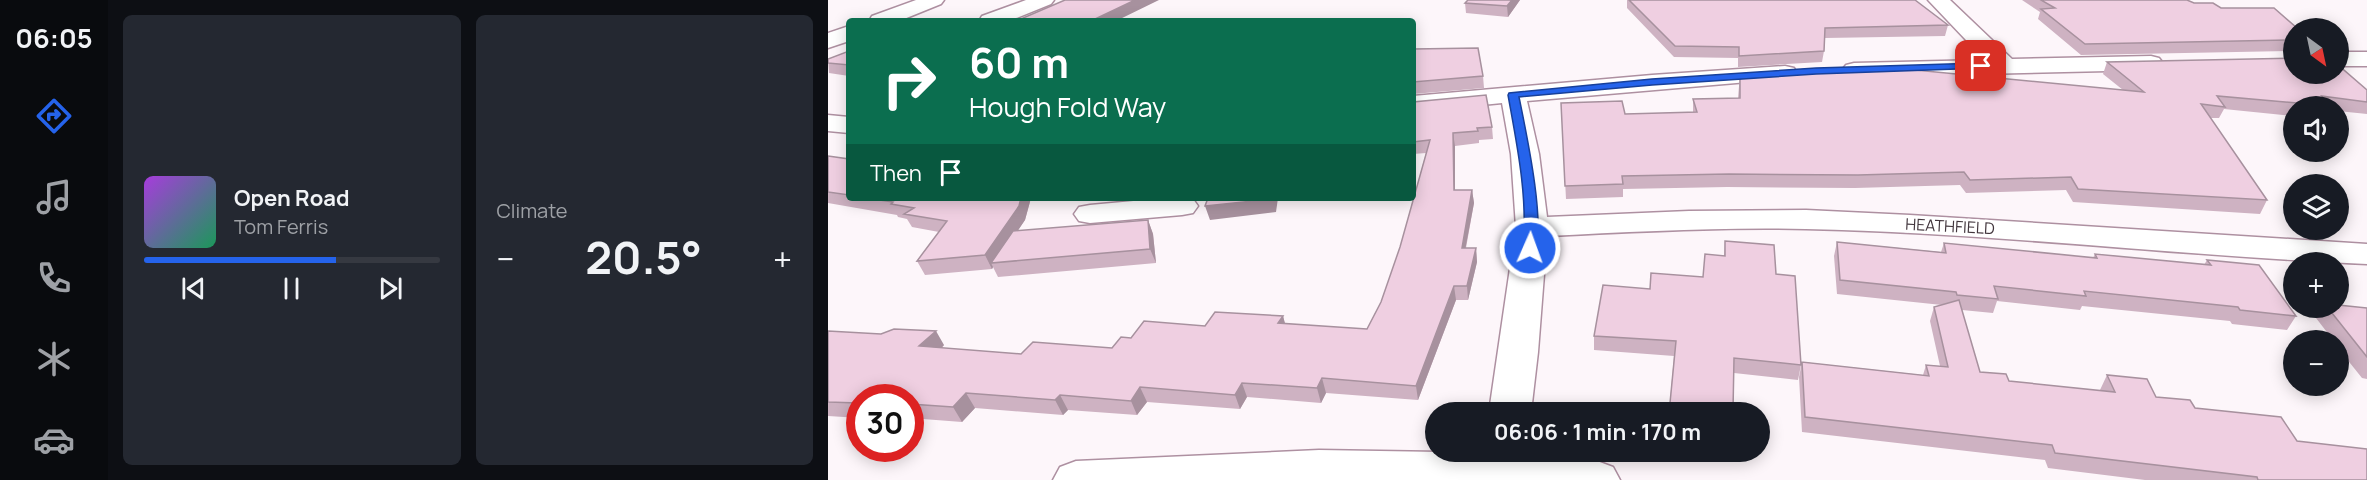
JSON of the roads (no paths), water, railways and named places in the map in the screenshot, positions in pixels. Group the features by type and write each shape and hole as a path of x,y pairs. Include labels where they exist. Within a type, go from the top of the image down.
{"street":[{"path":"888,18 934,0"},
{"path":"998,18 1044,0"},
{"path":"1938,0 2005,66"},
{"path":"828,41 846,34"},
{"path":"2349,59 2367,58"},
{"path":"1416,104 1652,82 1816,71 2178,62"},
{"path":"1512,402 1520,352 1532,227 1525,154 1513,95"},
{"path":"828,123 846,125"},
{"path":"1090,214 1140,204 1182,206"},
{"name":"HEATHFIELD","path":"1532,227 1711,220 1842,220 1986,227 2367,254"},
{"path":"1076,480 1477,462"},
{"path":"1508,462 1597,480"}]}
